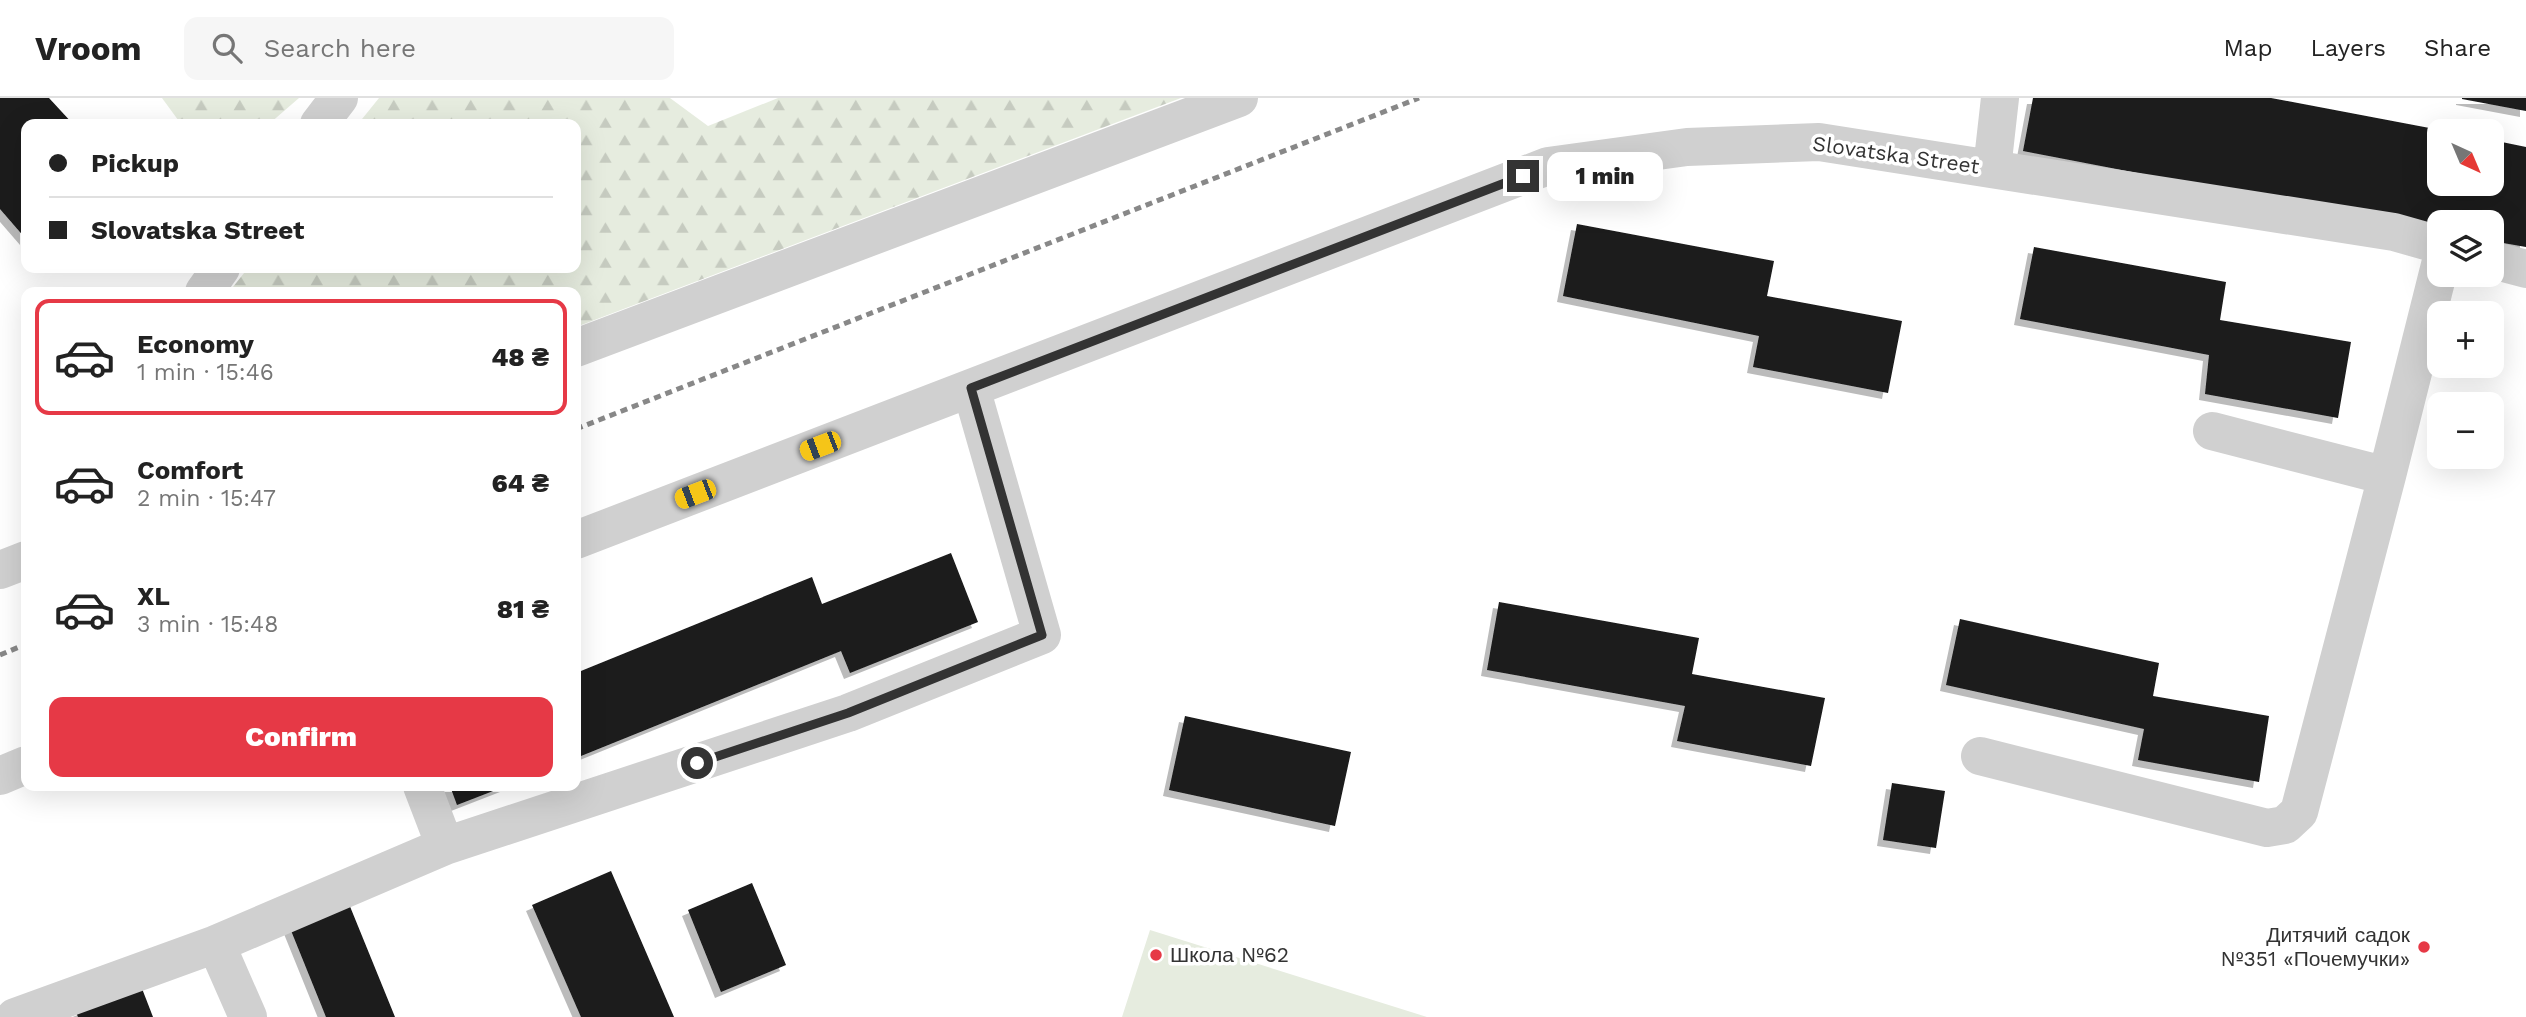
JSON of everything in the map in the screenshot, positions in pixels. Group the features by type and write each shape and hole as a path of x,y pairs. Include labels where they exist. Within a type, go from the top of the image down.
{"street":[{"path":"323,119 339,98"},
{"path":"581,346 1239,98"},
{"path":"1992,169 2000,98"},
{"name":"Slovatska Street","path":"581,538 1548,166 1687,147 1819,142 2395,232 2427,241"},
{"path":"2504,263 2526,269"},
{"path":"1980,756 2267,828 2284,825 2300,812 2434,287"},
{"path":"15,1017 216,944 445,846 848,713 1042,635 971,388"},
{"path":"2212,431 2387,476"},
{"path":"0,776 21,767"},
{"path":"424,791 445,846"},
{"path":"216,944 248,1017"}],"green space":[{"path":"162,98 299,98 275,119 177,119"},
{"path":"379,98 670,98 708,126 778,98 1181,98 581,325 581,287 233,287 244,273 581,273 581,119 362,119"},
{"path":"1150,930 1427,1017 1122,1017"}],"building":[{"path":"0,98 49,98 68,119 21,119 21,233 0,209"},
{"path":"2033,98 2271,98 2427,128 2427,196 2504,196 2504,142 2526,147 2526,247 2504,243 2504,210 2427,210 2427,229 2023,151"},
{"path":"2526,98 2526,111 2462,99"},
{"path":"1577,224 1774,261 1767,296 1902,321 1888,393 1753,367 1759,336 1563,296"},
{"path":"2034,247 2226,282 2220,320 2351,342 2338,418 2205,394 2209,355 2020,319"},
{"path":"951,553 978,622 850,673 841,651 581,756 581,671 812,577 822,604"},
{"path":"1499,602 1699,638 1692,674 1825,698 1811,766 1677,741 1685,706 1487,670"},
{"path":"1960,619 2159,663 2153,696 2269,716 2259,782 2138,760 2144,729 1946,685"},
{"path":"1185,716 1351,752 1335,826 1169,790"},
{"path":"1892,783 1945,791 1936,848 1883,840"},
{"path":"452,791 493,791 457,805"},
{"path":"611,871 674,1017 581,1017 532,905"},
{"path":"752,883 786,965 721,992 688,910"},
{"path":"349,904 395,1017 326,1017 290,928"},
{"path":"141,986 153,1017 78,1017 76,1012"}],"railway":[{"path":"581,427 1419,98"},
{"path":"0,655 21,646"}],"place":[{"name":"Дитячий садок №351 «Почемучки»","path":"2424,947"},
{"name":"Школа №62","path":"1156,955"}],"route":[{"path":"697,763 848,713 1042,635 971,388 1523,176"}]}
